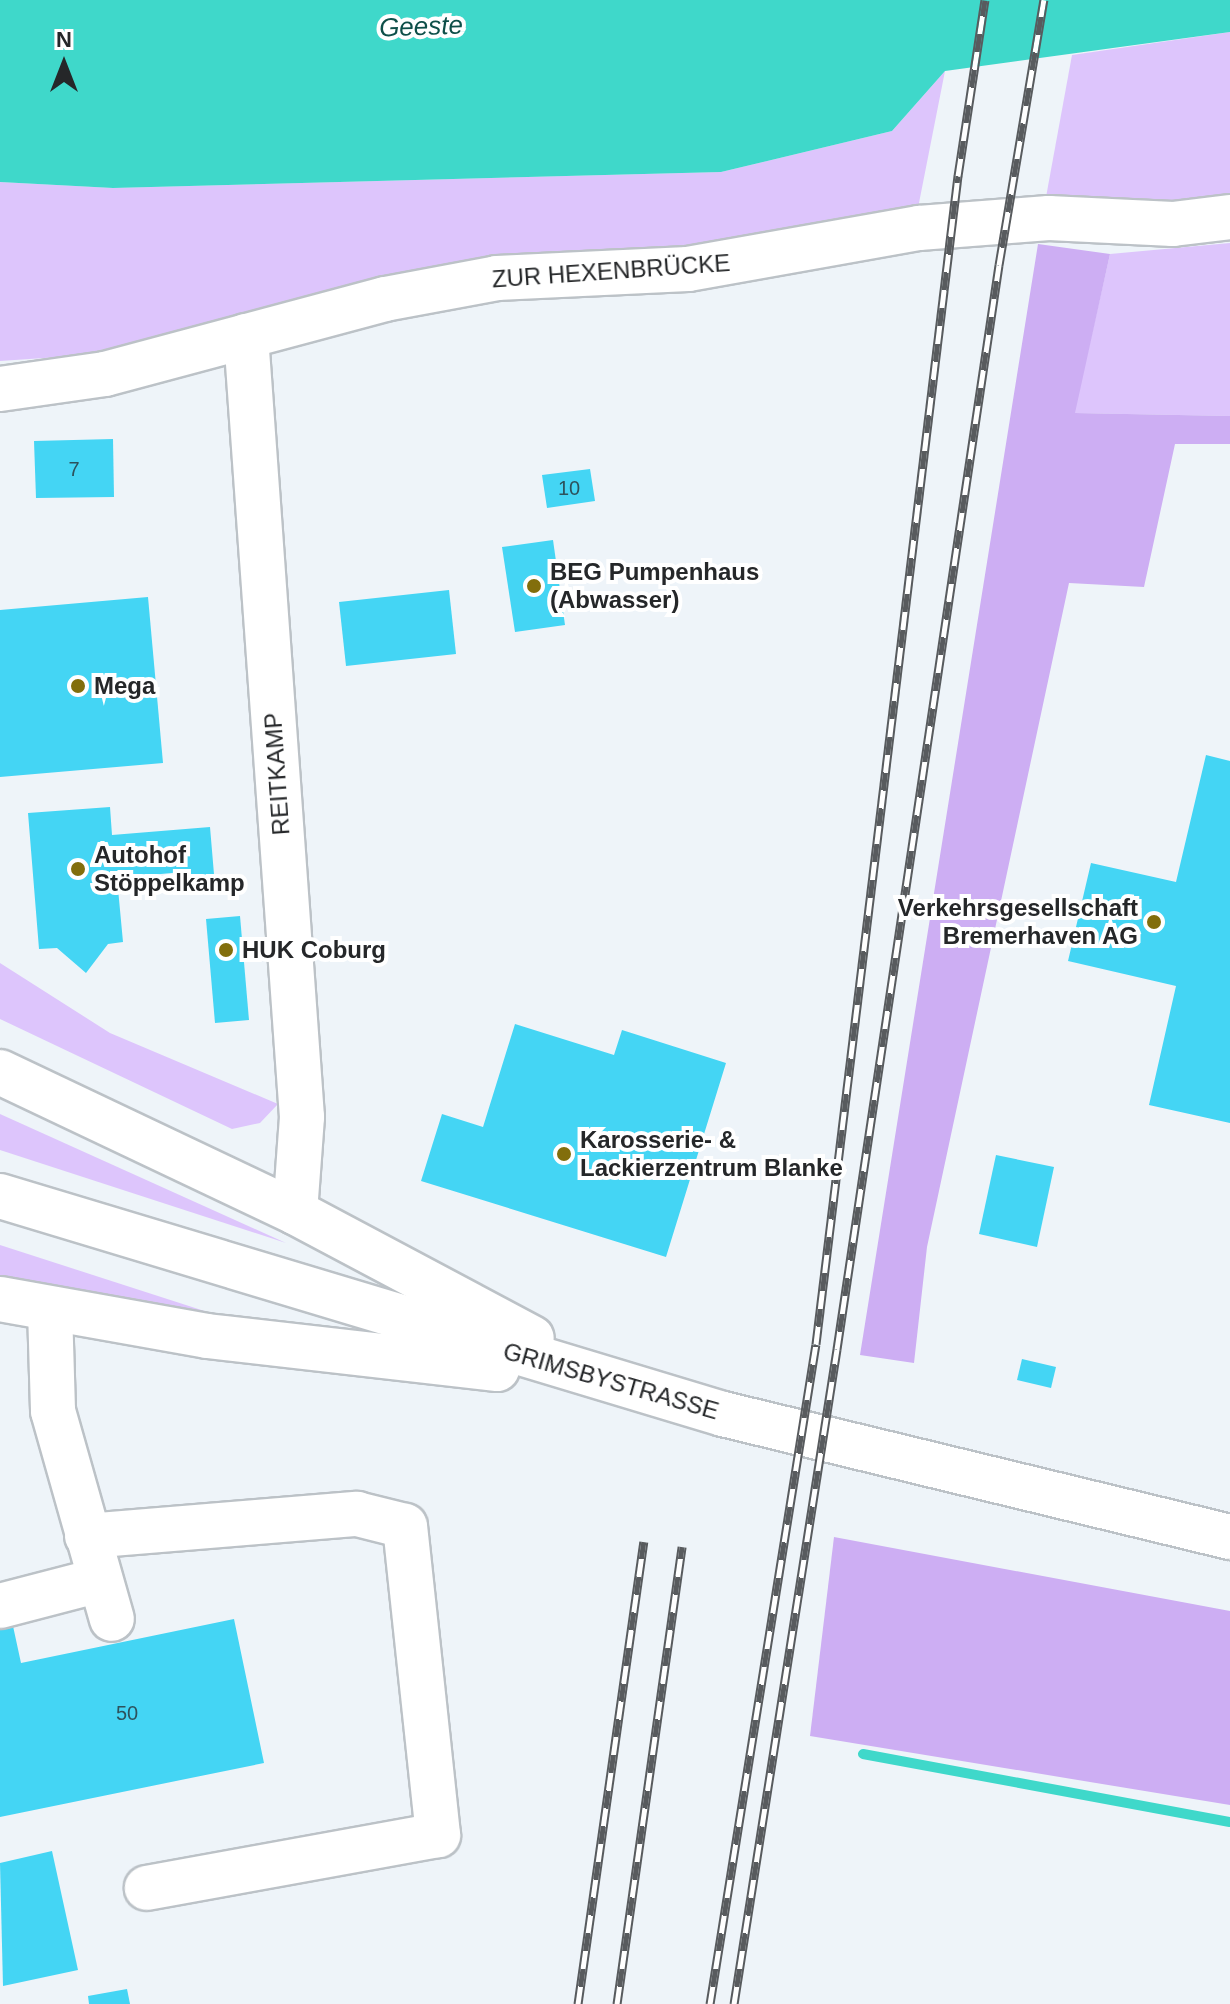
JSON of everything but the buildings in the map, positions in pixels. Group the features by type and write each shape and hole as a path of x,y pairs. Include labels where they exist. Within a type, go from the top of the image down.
{"main road":[{"name":"ZUR HEXENBRÜCKE","path":"0,389 105,374 385,299 497,278 688,269 933,227 1049,218 1173,224 1230,217"},
{"name":"REITKAMP","path":"246,336 302,1117 295,1212"},
{"path":"0,1072 295,1212 615,1383"},
{"name":"GRIMSBYSTRASSE","path":"0,1196 738,1418 1230,1537"},
{"path":"0,1299 207,1336 615,1383"},
{"path":"0,1606 106,1599 53,1411 50,1309"},
{"path":"87,1536 357,1514 405,1526 438,1835 147,1888"}],"shaded area":[{"path":"1230,32 1230,198 1044,208 1072,55"},
{"path":"945,71 918,208 755,244 237,320 74,356 0,361 0,182 113,188 721,172 892,131"},
{"path":"1230,243 1230,416 1074,413 1110,254"},
{"path":"1038,244 1110,254 1075,413 1230,416 1230,444 1175,444 1144,587 1069,583 927,1247 914,1363 860,1355"},
{"path":"0,963 110,1033 278,1104 260,1123 232,1129 0,1019"},
{"path":"0,1114 286,1243 0,1150"},
{"path":"0,1245 254,1327 0,1278"},
{"path":"834,1537 1230,1611 1230,1805 810,1736"}],"water":[{"name":"Geeste","path":"0,0 1230,0 1230,32 945,71 892,131 721,172 113,188 0,182"}],"waterway":[{"path":"863,1754 1230,1822"}],"railway":[{"path":"710,2004 816,1344 958,176 985,0"},
{"path":"734,2004 837,1349 999,265 1044,0"},
{"path":"578,2004 644,1542"},
{"path":"617,2004 682,1547"}],"place":[{"name":"BEG Pumpenhaus (Abwasser)","path":"534,586"},
{"name":"Mega","path":"78,686"},
{"name":"Autohof Stöppelkamp","path":"78,869"},
{"name":"Verkehrsgesellschaft Bremerhaven AG","path":"1154,922"},
{"name":"HUK Coburg","path":"226,950"},
{"name":"Karosserie- & Lackierzentrum Blanke","path":"564,1154"}]}
